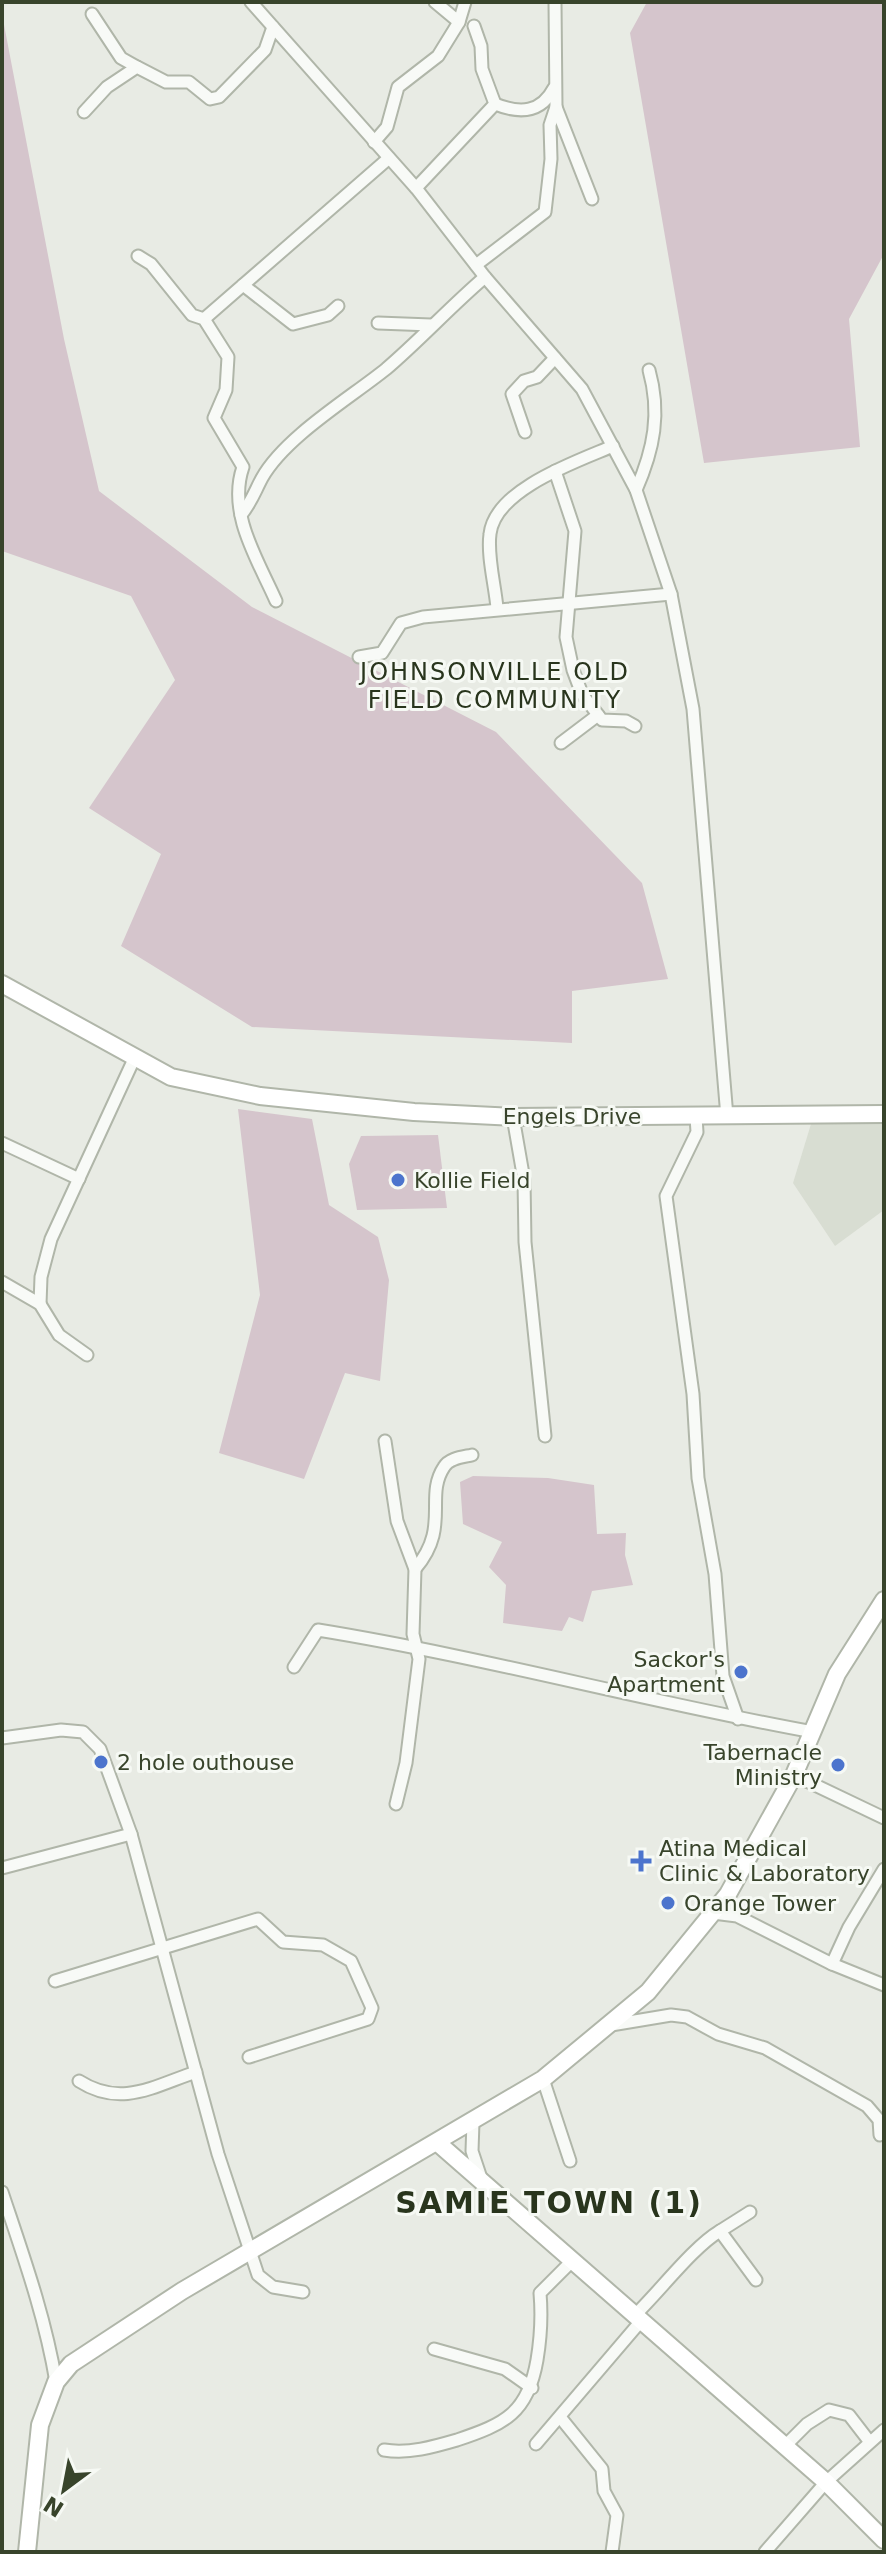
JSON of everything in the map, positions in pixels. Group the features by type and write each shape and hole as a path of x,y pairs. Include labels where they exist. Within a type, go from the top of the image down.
{"street":[{"path":"251,2 416,188 485,277 582,389 636,490 671,594 693,709 727,1117"},
{"path":"435,2 459,22"},
{"path":"374,142 387,127 398,87 438,56 459,22 465,2"},
{"path":"555,2 556,107 592,199"},
{"path":"92,14 121,58 166,82 189,82 210,99 219,97 265,50 273,27"},
{"path":"474,26 481,46 482,69 495,104 514,111 533,109 546,103 554,88"},
{"path":"84,112 107,87 137,67"},
{"path":"416,188 495,104"},
{"path":"476,265 545,212 551,159 550,125 556,107"},
{"path":"204,319 389,158"},
{"path":"138,256 151,264 192,315 204,319 228,357 226,390 214,418 243,467 237,485 241,515 276,601"},
{"path":"241,515 257,495 262,478 282,455 336,404 386,369 485,277"},
{"path":"243,285 293,324 328,315 338,306"},
{"path":"378,323 431,325"},
{"path":"525,432 512,394 524,381 537,377 555,358"},
{"path":"636,490 654,426 657,400 649,370"},
{"path":"497,608 490,533 496,518 517,495 555,471 613,446"},
{"path":"555,471 575,531 566,637 573,670 582,694 602,720 626,721 635,726"},
{"path":"359,657 388,648 401,623 423,617 671,594"},
{"path":"561,743 598,715"},
{"path":"2,984 134,1059 51,1239 41,1277 40,1304"},
{"name":"Engels Drive","path":"134,1059 171,1077 260,1096 414,1112 513,1117 884,1114"},
{"path":"513,1117 524,1180 525,1242 545,1436"},
{"path":"696,1117 697,1132 666,1196 693,1394 698,1478 715,1574 723,1676 738,1719"},
{"path":"2,1143 79,1179"},
{"path":"2,1282 40,1304 59,1335 87,1355"},
{"path":"385,1441 397,1521 415,1569 418,1684 396,1804"},
{"path":"415,1569 435,1540 438,1489 444,1467 451,1461 472,1455"},
{"path":"27,2552 40,2425 56,2382 71,2364 119,2330 439,2144 543,2079 648,1992 728,1894 794,1775 837,1674 884,1600"},
{"path":"294,1667 318,1630 415,1646 738,1719 813,1732"},
{"path":"2,1738 61,1730 83,1732 100,1749 131,1834 218,2154 249,2253 258,2275 273,2287 303,2292"},
{"path":"794,1775 884,1818"},
{"path":"2,1868 131,1834"},
{"path":"832,1964 849,1927 884,1869"},
{"path":"713,1913 737,1916 832,1964 884,1985"},
{"path":"55,1981 258,1919 283,1942 323,1945 351,1961 372,2008 368,2019 249,2057"},
{"path":"610,2026 671,2015 687,2017 718,2034 765,2048 867,2106 879,2120 880,2135"},
{"path":"79,2081 98,2093 127,2095 196,2072"},
{"path":"543,2079 570,2161"},
{"path":"473,2122 472,2151 482,2183"},
{"path":"439,2144 826,2482 884,2540"},
{"path":"2,2192 33,2280 49,2338 56,2382"},
{"path":"536,2444 704,2241 750,2212"},
{"path":"720,2231 756,2280"},
{"path":"384,2450 430,2448 491,2429 516,2412 532,2388 543,2323 540,2293 571,2262"},
{"path":"434,2349 505,2369 532,2388"},
{"path":"785,2446 807,2424 829,2410 849,2415 869,2441"},
{"path":"560,2417 602,2469 604,2491 617,2515 612,2552"},
{"path":"765,2552 826,2482 884,2430"}],"shaded area":[{"path":"647,2 884,2 884,254 849,319 860,447 704,463 630,33"},
{"path":"2,14 64,339 99,491 252,607 496,732 642,883 668,979 572,991 572,1043 252,1027 121,946 161,854 89,808 175,680 131,596 2,551"},
{"path":"238,1109 312,1119 329,1205 378,1237 389,1280 380,1381 345,1373 304,1479 219,1453 260,1295"},
{"path":"884,1122 884,1210 835,1246 793,1183 811,1124"},
{"path":"438,1135 447,1208 357,1210 349,1164 361,1136"},
{"path":"473,1476 548,1478 594,1485 597,1534 626,1533 625,1555 633,1585 592,1591 583,1622 569,1617 562,1631 503,1623 506,1585 489,1567 502,1542 463,1524 460,1482"}],"place":[{"name":"Kollie Field","path":"398,1180"},
{"name":"Sackor's Apartment","path":"741,1672"},
{"name":"2 hole outhouse","path":"101,1762"},
{"name":"Tabernacle Ministry","path":"838,1765"},
{"name":"Atina Medical Clinic & Laboratory","path":"641,1861"},
{"name":"Orange Tower","path":"668,1903"}],"district":[{"name":"JOHNSONVILLE OLD FIELD COMMUNITY","path":"495,686"},
{"name":"SAMIE TOWN (1)","path":"549,2202"}]}
